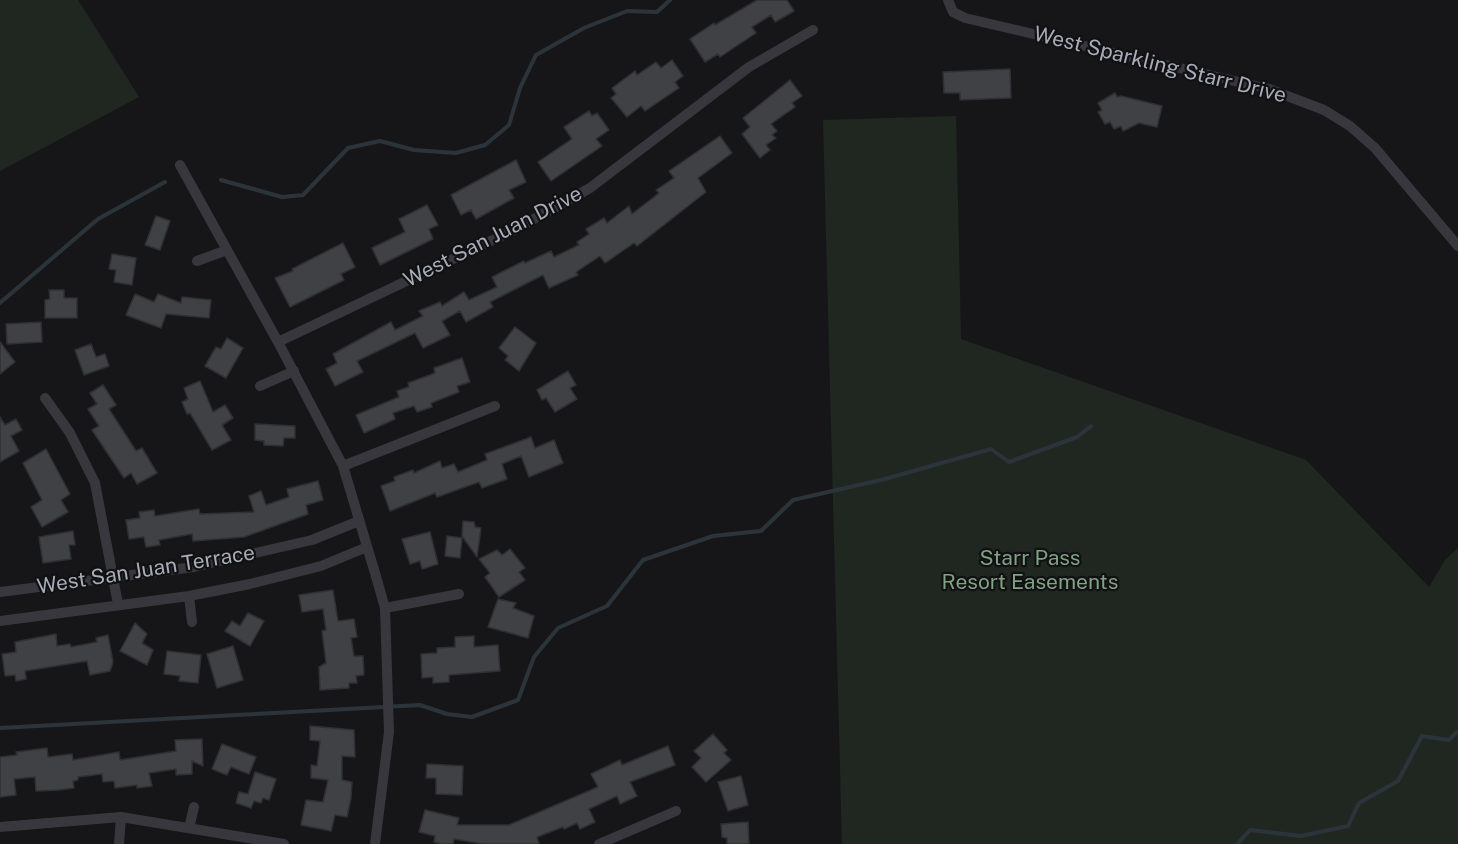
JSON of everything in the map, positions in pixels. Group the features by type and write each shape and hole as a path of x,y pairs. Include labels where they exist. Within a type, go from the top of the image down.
{"street":[{"name":"West Sparkling Starr Drive","path":"949,4 964,18 1269,89 1324,110 1350,126 1375,148 1458,246"},
{"name":"West San Juan Drive","path":"278,342 514,230 590,188 749,67 813,30"},
{"path":"180,165 294,371 343,466 368,547 385,608 388,732 375,844"},
{"path":"197,261 227,250"},
{"path":"260,387 294,371"},
{"path":"45,398 70,433 95,483 118,604"},
{"path":"343,466 495,406"},
{"name":"West San Juan Terrace","path":"0,592 194,567 280,549 312,540 359,521"},
{"name":"West San Juan Terrace","path":"0,621 189,596 286,576 321,566 368,547"},
{"path":"385,608 459,594"},
{"name":"West San Juan Terrace","path":"189,596 192,622"},
{"path":"189,828 194,807"},
{"path":"599,844 612,842 676,812"},
{"path":"119,844 121,817"},
{"path":"0,827 121,817 284,844"}],"green space":[{"path":"0,0 78,0 139,97 0,171"},
{"name":"Starr Pass Resort Easements","path":"956,116 961,339 1306,460 1429,587 1445,560 1458,548 1458,844 842,844 823,120"}],"building":[{"path":"757,0 787,0 794,11 775,22 771,15 752,27 756,33 720,57 718,54 705,62 690,39"},
{"path":"672,60 683,76 675,82 679,88 645,111 641,106 627,117 611,98 616,94 612,88 635,71 637,75 656,62 661,68"},
{"path":"1010,69 1011,98 960,100 960,93 944,93 943,72"},
{"path":"790,80 802,96 792,103 795,107 771,124 777,131 772,135 776,138 766,145 770,150 760,158 742,134 750,127 743,118"},
{"path":"1115,93 1117,97 1162,106 1157,127 1139,123 1123,131 1121,126 1114,129 1110,122 1105,124 1098,112 1102,110 1098,103"},
{"path":"589,111 592,116 597,113 609,130 596,139 602,146 551,181 538,162 572,139 564,127"},
{"path":"720,136 732,153 698,178 706,192 637,246 634,243 605,263 600,256 576,272 578,275 549,288 543,275 490,302 493,307 466,322 460,311 442,321 450,335 423,348 415,333 357,361 363,372 335,386 326,369 337,363 333,354 391,322 395,330 423,316 419,311 440,302 442,306 464,292 469,300 497,287 492,277 524,261 525,263 551,251 554,257 579,245 577,242 589,234 586,229 604,218 607,223 629,206 632,214 659,193 656,190 674,178 669,171"},
{"path":"516,160 526,182 509,190 514,198 476,219 471,210 461,215 451,195"},
{"path":"427,205 438,225 429,229 433,239 380,265 372,248 405,232 399,219"},
{"path":"156,216 170,221 160,250 145,245"},
{"path":"343,243 355,267 341,274 344,280 290,307 275,278 293,271 292,269"},
{"path":"112,254 136,258 132,285 114,282 116,270 109,269"},
{"path":"49,290 64,290 64,298 77,298 77,318 45,318 45,300 50,299"},
{"path":"135,294 154,302 158,294 181,303 182,297 211,300 209,318 166,314 161,328 126,315"},
{"path":"41,322 42,342 7,344 6,324"},
{"path":"515,327 536,343 519,371 505,360 508,356 499,348"},
{"path":"227,338 243,348 226,378 205,366 216,347 221,349"},
{"path":"0,342 15,362 0,374"},
{"path":"91,344 96,357 105,354 109,366 84,375 75,350"},
{"path":"462,358 470,382 457,386 459,392 431,403 432,407 417,412 414,406 393,413 395,419 364,433 356,415 399,397 397,391 409,387 408,383 435,373 434,368"},
{"path":"568,371 576,385 570,388 577,399 555,412 546,398 542,400 537,390"},
{"path":"200,381 213,412 225,405 233,418 222,425 231,440 212,450 190,413 187,414 182,402 188,399 184,388"},
{"path":"103,385 116,405 109,409 136,451 142,448 157,473 137,484 131,473 124,478 92,430 99,426 88,409 97,404 90,393"},
{"path":"0,417 5,425 16,419 22,430 11,436 19,451 0,462"},
{"path":"255,424 295,426 295,438 284,438 283,446 264,445 264,441 255,440"},
{"path":"531,437 535,448 554,440 563,463 529,477 521,456 502,464 507,479 482,488 479,482 437,497 435,493 390,511 381,486 395,481 394,477 413,470 414,473 440,461 442,468 454,464 458,472 487,460 485,454"},
{"path":"46,449 70,494 61,500 68,512 42,527 31,507 42,500 23,463"},
{"path":"318,481 323,500 306,505 308,514 244,537 193,541 192,534 159,540 160,545 146,547 144,537 129,539 126,520 140,518 139,512 154,510 155,516 199,509 200,514 254,512 249,496 261,491 266,505 289,497 287,489"},
{"path":"463,521 474,522 475,527 481,528 477,557 462,536"},
{"path":"73,531 75,545 69,545 71,559 43,563 39,537"},
{"path":"430,532 438,564 422,569 420,561 410,564 402,539"},
{"path":"447,536 462,538 460,558 445,556"},
{"path":"510,549 525,568 519,572 525,580 499,597 485,577 490,573 479,559 497,550 502,555"},
{"path":"333,590 338,621 354,619 357,637 351,638 354,656 363,656 364,675 356,676 357,683 349,683 349,688 320,690 319,667 326,663 322,631 326,630 323,609 302,612 299,595"},
{"path":"498,599 516,603 513,608 534,616 528,638 488,627"},
{"path":"248,613 264,621 250,646 225,631 232,621 240,626"},
{"path":"135,623 147,634 142,643 153,650 147,665 120,651"},
{"path":"56,634 57,646 70,644 71,647 97,642 96,638 108,635 113,662 110,671 90,675 87,661 25,671 26,679 16,681 15,675 5,676 2,654 16,652 15,642"},
{"path":"474,636 474,647 498,645 500,671 449,675 449,682 433,683 433,677 422,678 421,654 437,653 437,648 455,647 455,637"},
{"path":"233,646 243,680 217,688 207,654"},
{"path":"167,651 201,655 198,683 179,681 180,676 164,674"},
{"path":"310,726 354,730 355,757 342,756 342,780 352,782 347,817 335,815 331,831 301,825 306,800 323,802 328,780 311,778 311,765 317,766 320,741 310,740"},
{"path":"713,734 727,750 724,753 731,760 706,782 692,767 701,758 694,751"},
{"path":"202,739 203,766 192,761 192,774 176,775 176,769 149,773 152,786 137,788 137,785 115,788 114,781 103,782 102,774 78,777 78,780 73,781 74,788 36,791 35,777 14,779 16,795 0,797 0,757 17,755 16,752 47,748 48,757 72,754 73,760 119,752 120,760 176,751 175,740"},
{"path":"222,744 256,757 249,774 231,767 227,775 212,769"},
{"path":"668,746 675,765 630,782 637,796 620,804 617,796 589,809 595,822 580,829 577,823 537,837 539,844 483,844 454,839 453,844 441,844 434,842 435,836 419,832 425,810 459,818 457,825 509,825 598,787 591,774 620,760 622,765"},
{"path":"427,764 463,766 462,795 436,794 436,778 426,778"},
{"path":"255,772 276,779 269,800 263,798 261,803 254,801 251,808 236,803 239,792 248,794"},
{"path":"741,776 748,805 728,811 718,782"},
{"path":"748,822 749,844 727,844 727,838 722,837 721,824"}],"waterway":[{"path":"221,180 282,197 303,195 348,148 380,141 414,150 456,153 485,145 509,125 520,88 536,55 584,28 627,11 657,12 670,0"},
{"path":"0,303 98,219 165,182"},
{"path":"0,728 420,705 447,714 472,717 518,700 534,657 558,628 607,606 643,560 713,536 761,531 793,500 885,479 991,449 1009,462 1077,437 1091,426"},
{"path":"1237,844 1250,830 1301,836 1348,826 1359,803 1398,781 1422,736 1449,740 1458,731"}]}
